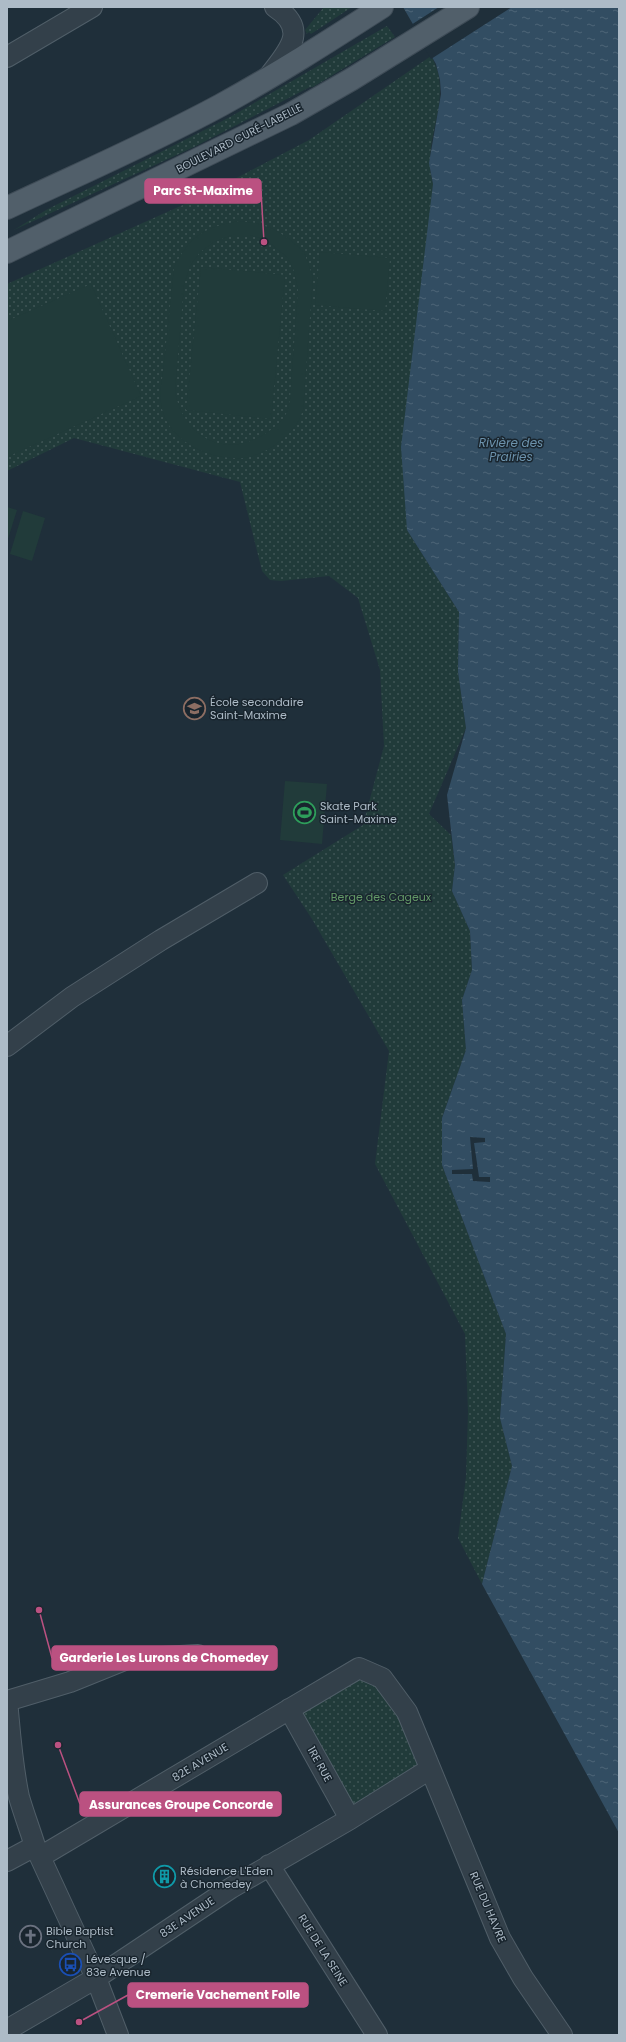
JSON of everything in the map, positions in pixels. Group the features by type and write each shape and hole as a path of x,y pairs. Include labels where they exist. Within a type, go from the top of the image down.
{"main road":[{"name":"BOULEVARD CURÉ-LABELLE","path":"7,252 291,114 403,48 468,7"},
{"path":"7,208 174,129 266,80 380,8"}],"street":[{"path":"7,57 68,13 92,7"},
{"path":"266,80 291,45 294,35 290,20 275,7"},
{"path":"7,1046 72,997 161,940 258,883"},
{"path":"118,2035 96,1978 38,1852 19,1796 9,1741 7,1700 70,1682 127,1659 198,1655"},
{"name":"82E AVENUE","path":"7,1861 38,1852 359,1668"},
{"name":"RUE DU HAVRE","path":"359,1668 382,1678 407,1712 500,1938 523,1978 562,2035"},
{"name":"1RE RUE","path":"289,1709 350,1819"},
{"name":"83E AVENUE","path":"7,2030 96,1978 231,1888 350,1819 430,1769"},
{"name":"RUE DE LA SEINE","path":"269,1865 377,2035"}],"green space":[{"path":"324,7 352,7 311,34 309,32 307,34 305,30"},
{"path":"387,26 395,37 313,87 310,87 194,147 14,230 46,210 230,117"},
{"name":"Berge des Cageux","path":"431,56 437,69 440,83 440,96 431,148 430,167 433,184 407,530 459,612 458,672 466,728 429,814 451,835 455,865 452,891 470,931 472,970 462,1000 466,1050 442,1118 442,1165 506,1334 500,1418 512,1466 482,1584 458,1538 466,1477 468,1412 465,1334 375,1164 389,1051 312,919 283,875 363,825 384,746 380,670 358,598 329,576 281,581 270,580 262,571 240,482 74,438 7,471 7,284 196,199 309,140"},
{"path":"239,221 256,223 273,229 288,238 304,252 313,277 303,410 299,420 291,431 279,442 265,451 251,457 244,458 218,456 204,452 192,446 180,438 171,428 164,416 161,403 161,389 174,267 186,247 199,235 207,230","holes":["232,235 250,235 266,240 288,258 294,271 298,290 290,399 286,414 276,426 263,435 248,442 233,445 219,443 206,438 195,430 186,419 179,406 175,390 184,285 190,266 200,252 214,242"]},
{"path":"320,252 390,258 385,311 315,305"},
{"path":"201,267 285,275 271,419 186,410"},
{"path":"91,284 141,396 7,457 7,321"},
{"path":"7,507 17,510 7,542"},
{"path":"23,511 45,518 32,561 10,554"},
{"name":"Skate Park Saint-Maxime","path":"285,781 327,784 322,844 280,840"},
{"path":"359,1668 382,1678 430,1769 350,1819 289,1709"}],"water":[{"name":"Rivière des Prairies","path":"403,7 619,7 619,1833 482,1584 512,1466 500,1418 506,1334 442,1165 442,1118 466,1050 462,1000 472,970 470,931 452,891 455,865 447,795 466,728 458,672 459,612 407,530 401,447 433,184 429,163 441,94 440,80 436,64"}],"pier":[{"path":"439,7 512,7 431,59 411,25"},
{"path":"470,1137 485,1138 485,1142 474,1143 479,1177 490,1177 490,1182 473,1181 472,1174 452,1174 452,1170 473,1169"}],"place":[{"name":"Parc St-Maxime","path":"264,242"},
{"name":"École secondaire Saint-Maxime","path":"194,708"},
{"name":"Skate Park Saint-Maxime","path":"304,812"},
{"name":"Garderie Les Lurons de Chomedey","path":"39,1610"},
{"name":"Assurances Groupe Concorde","path":"58,1745"},
{"name":"Résidence L'Eden à Chomedey","path":"164,1877"},
{"name":"Bible Baptist Church","path":"31,1937"},
{"name":"Lévesque / 83e Avenue","path":"71,1965"},
{"name":"Cremerie Vachement Folle","path":"79,2022"}]}
